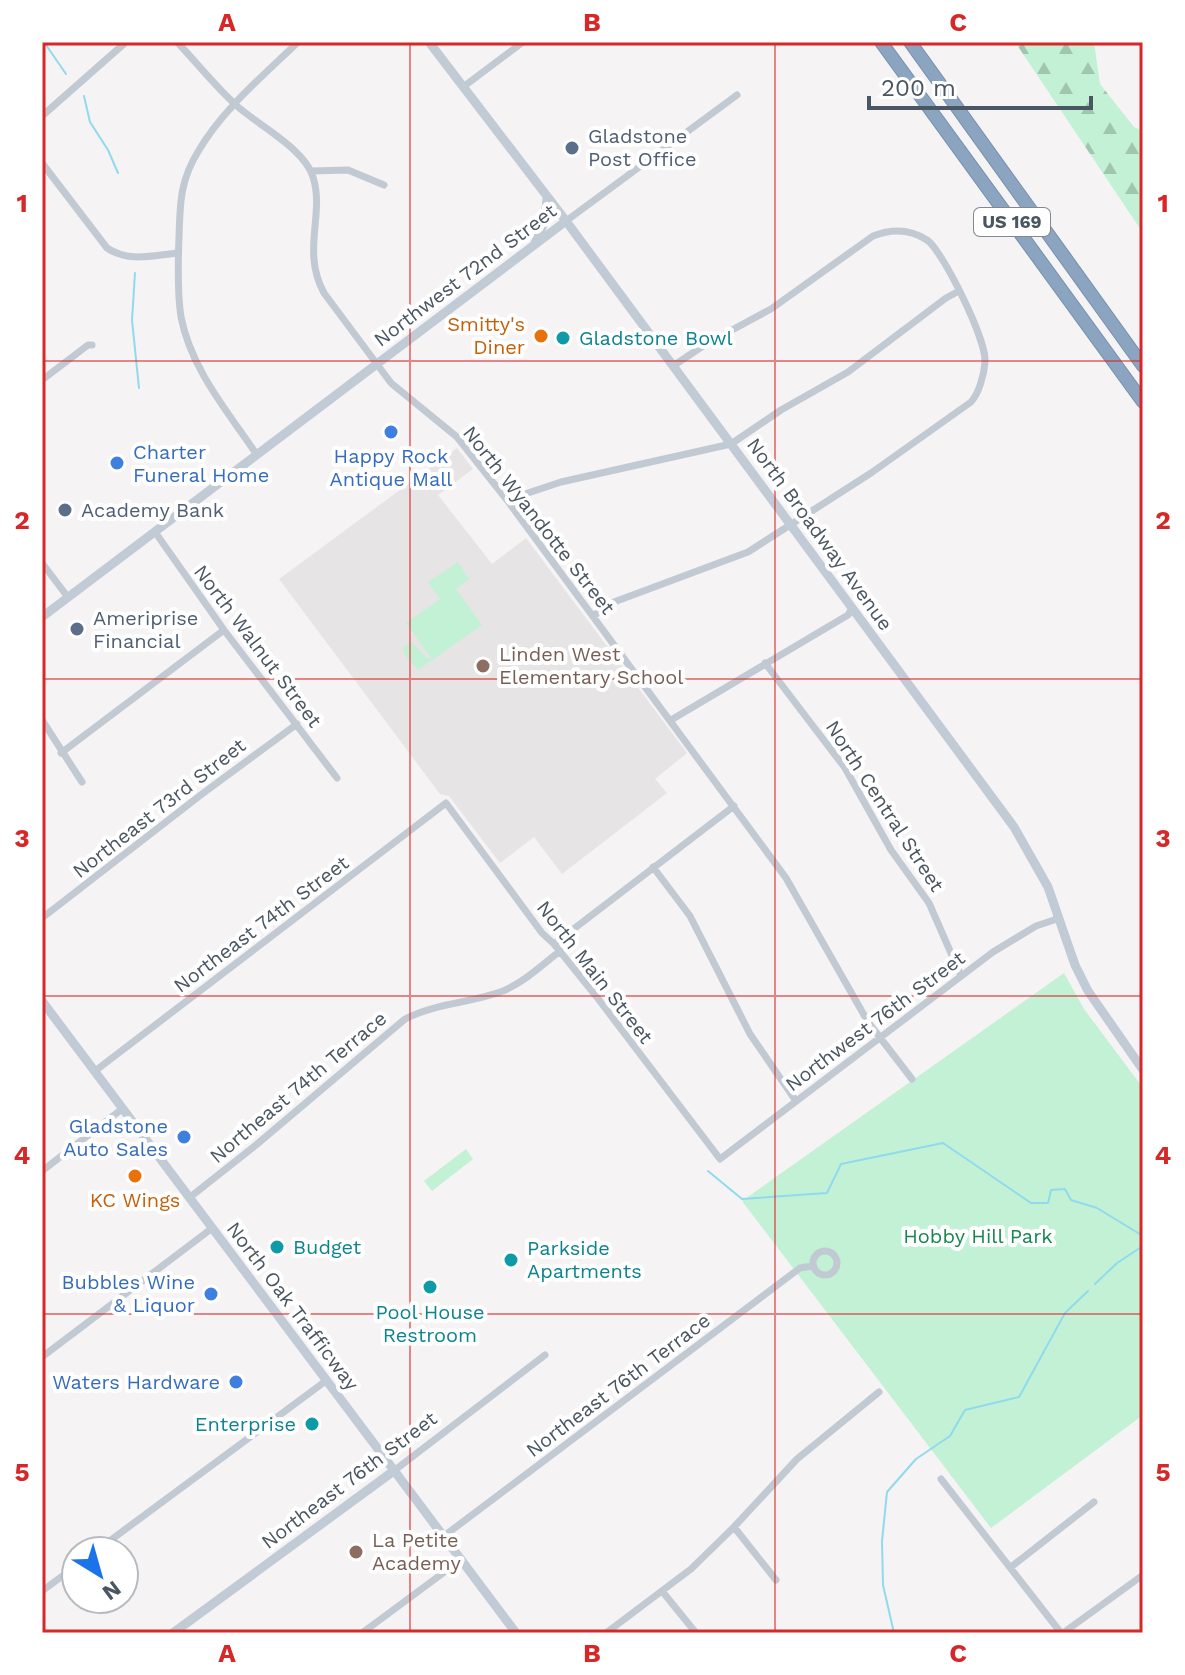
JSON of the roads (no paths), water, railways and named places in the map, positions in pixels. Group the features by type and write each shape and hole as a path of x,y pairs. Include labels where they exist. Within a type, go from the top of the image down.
{"highway":[{"name":"US 169","path":"881,42 1143,402"},
{"name":"US 169","path":"910,42 1143,366"}],"main road":[{"name":"North Broadway Avenue","path":"429,42 566,221 1014,827 1048,887 1057,919 1088,991 1143,1070"},
{"path":"533,246 545,221 547,198"},
{"name":"Northwest 72nd Street","path":"42,617 566,221"},
{"name":"North Oak Trafficway","path":"42,1001 516,1633"},
{"name":"Northeast 76th Street","path":"173,1633 395,1470"}],"street":[{"path":"42,116 126,42"},
{"path":"177,42 236,105 302,158 311,171 348,170 384,185"},
{"path":"257,455 200,370 190,347 181,315 178,253 180,193 201,146 298,42"},
{"path":"463,87 523,42"},
{"name":"Northwest 72nd Street","path":"566,221 737,95"},
{"path":"42,163 107,248 115,254 133,258 178,253"},
{"name":"North Wyandotte Street","path":"311,171 316,185 313,259 324,293 399,391 457,437 507,500 786,878 868,1022 912,1079"},
{"path":"593,616 614,602 731,560 792,526 967,406 977,395 986,360 943,257 919,236 902,231 873,236 771,309 706,344 673,366"},
{"path":"507,500 561,482 731,444 781,410 848,372 959,291"},
{"path":"42,380 92,345"},
{"name":"North Walnut Street","path":"155,532 224,630 337,778"},
{"path":"42,563 67,596"},
{"path":"671,720 848,615 852,608"},
{"path":"61,753 224,630"},
{"name":"North Central Street","path":"765,663 845,768 891,850 929,903 961,976"},
{"path":"42,720 82,782"},
{"name":"Northeast 73rd Street","path":"42,918 297,724"},
{"name":"North Main Street","path":"446,803 542,933 557,947 720,1159"},
{"name":"Northeast 74th Street","path":"95,1071 446,803"},
{"name":"Northeast 74th Terrace","path":"189,1198 405,1019 434,1007 505,990 523,980 557,947 653,867 734,806"},
{"path":"653,867 690,916 750,1034 796,1101"},
{"name":"Northwest 76th Street","path":"720,1159 1009,941 1057,919"},
{"path":"42,1171 122,1109"},
{"path":"42,1357 211,1229"},
{"name":"Northeast 76th Terrace","path":"444,1536 800,1268 813,1266"},
{"name":"Northeast 76th Street","path":"395,1470 545,1355"},
{"path":"118,1535 327,1380"},
{"path":"606,1633 691,1569 797,1459 879,1392"},
{"path":"941,1479 1062,1633 1143,1575"},
{"path":"1011,1567 1094,1502"},
{"path":"734,1527 776,1580"},
{"path":"362,1633 462,1559"},
{"path":"42,1591 60,1578"},
{"path":"662,1591 696,1633"}],"waterway":[{"path":"44,42 66,74"},
{"path":"84,96 90,122 118,173"},
{"path":"135,273 132,320 139,388"},
{"path":"708,1171 742,1199 827,1193 841,1164 943,1143 1031,1203 1048,1203 1051,1190 1065,1189 1071,1200 1097,1208 1143,1236"},
{"path":"1095,1284 1117,1263 1143,1246"},
{"path":"894,1633 883,1585 882,1541 887,1492 916,1459 950,1436 965,1410 1019,1397 1065,1313 1088,1291"}],"place":[{"name":"Gladstone Post Office","path":"572,148"},
{"name":"Smitty's Diner","path":"541,336"},
{"name":"Gladstone Bowl","path":"563,338"},
{"name":"Happy Rock Antique Mall","path":"391,432"},
{"name":"Charter Funeral Home","path":"117,463"},
{"name":"Academy Bank","path":"65,510"},
{"name":"Ameriprise Financial","path":"77,629"},
{"name":"Linden West Elementary School","path":"483,666"},
{"name":"Gladstone Auto Sales","path":"184,1137"},
{"name":"KC Wings","path":"135,1176"},
{"name":"Budget","path":"277,1247"},
{"name":"Parkside Apartments","path":"511,1260"},
{"name":"Pool House Restroom","path":"430,1287"},
{"name":"Bubbles Wine & Liquor","path":"211,1294"},
{"name":"Waters Hardware","path":"236,1382"},
{"name":"Enterprise","path":"312,1424"},
{"name":"La Petite Academy","path":"356,1552"}],"park label":[{"name":"Hobby Hill Park","path":"978,1236"}]}
